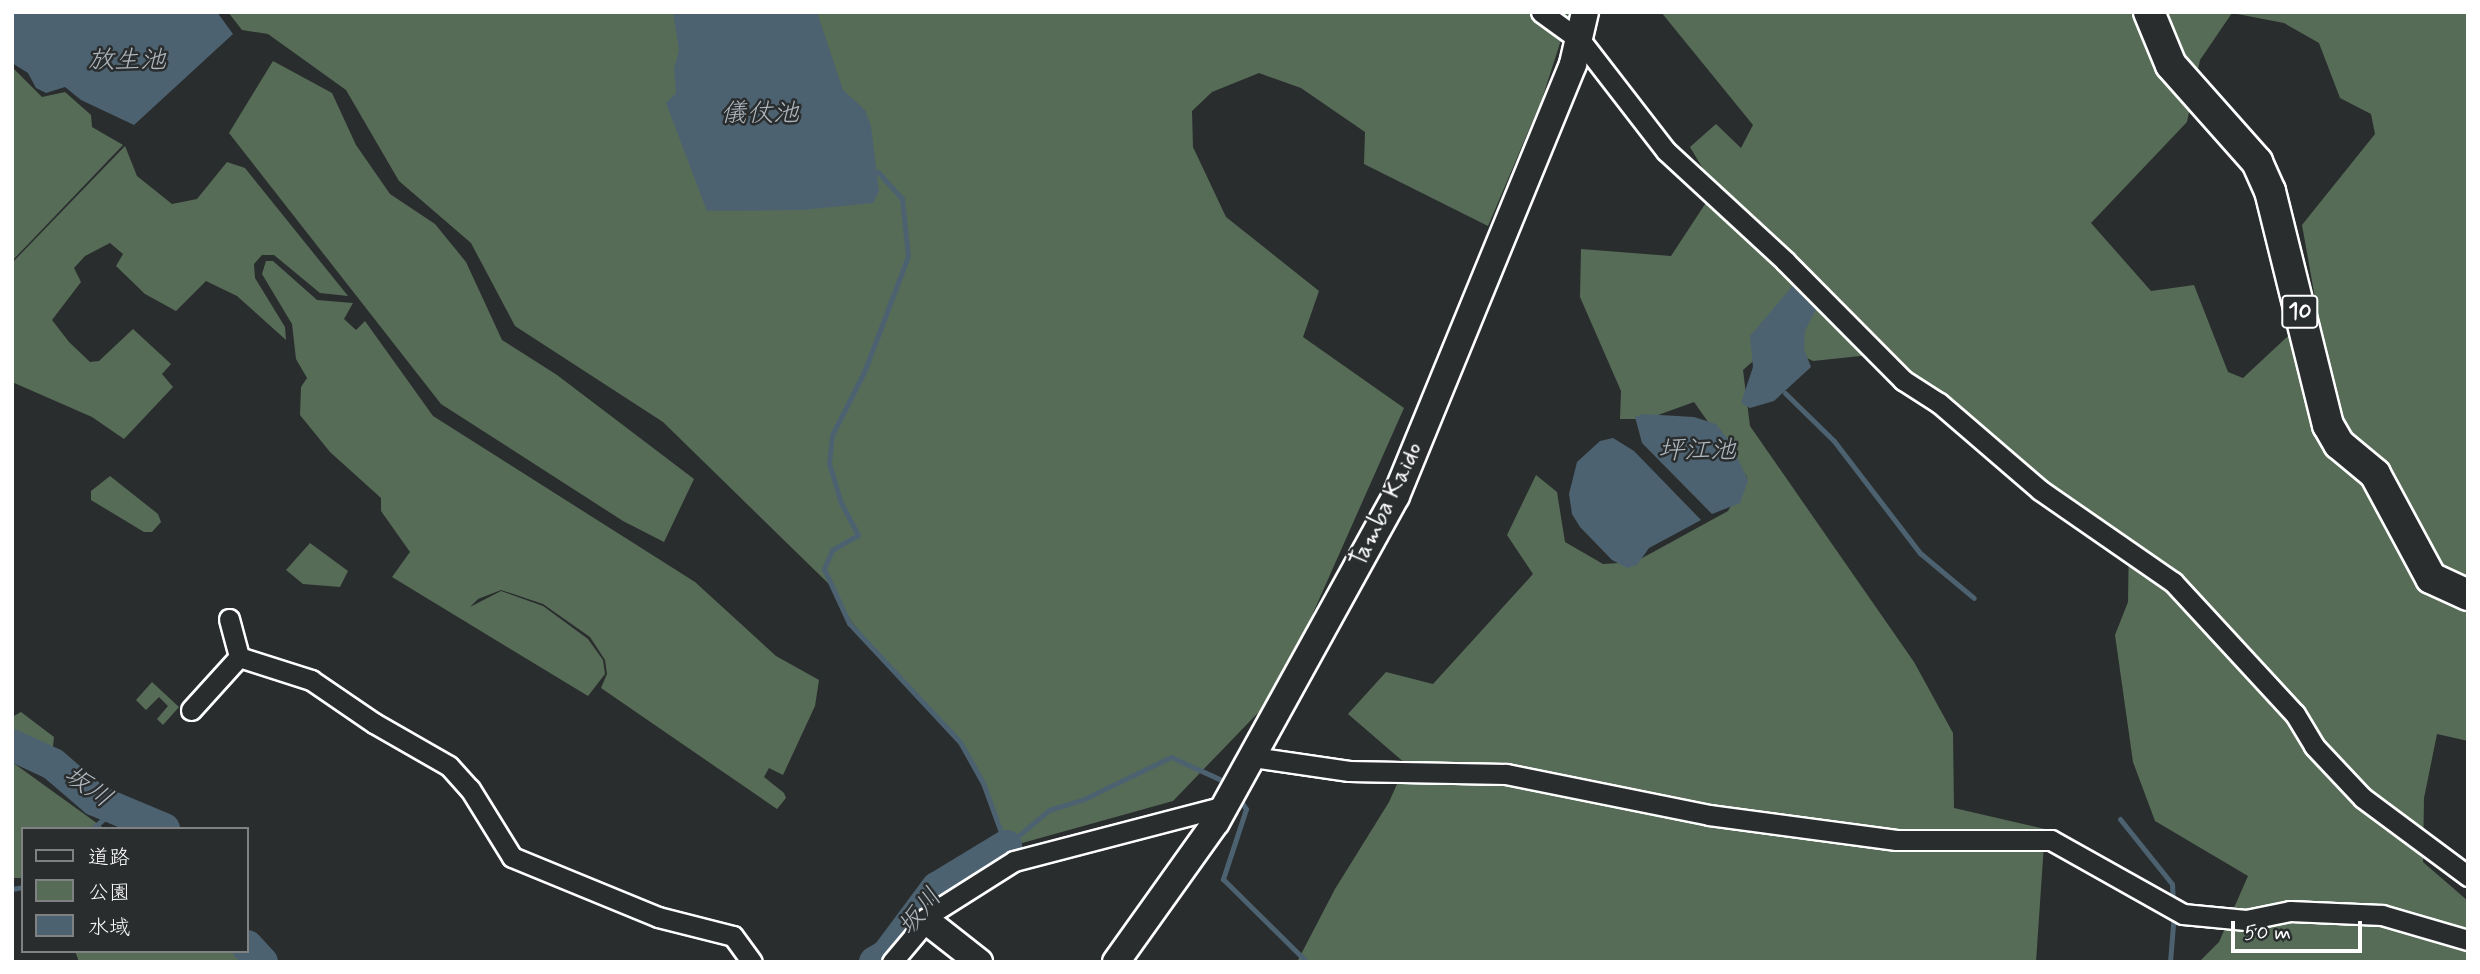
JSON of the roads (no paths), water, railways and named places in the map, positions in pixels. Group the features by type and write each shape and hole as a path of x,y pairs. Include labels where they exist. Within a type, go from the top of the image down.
{"main road":[{"name":"10","path":"2149,12 2171,65 2257,162 2270,191 2328,425 2339,444 2375,474 2431,578 2468,595"}],"street":[{"path":"1541,12 1581,41 1667,151 1785,261 1867,346 2040,490 2173,582 2295,714 2314,746 2363,798 2468,876"},
{"name":"Tamba Kaido","path":"1116,962 1225,806 1396,496 1581,41 1585,12"},
{"path":"229,619 239,657"},
{"path":"191,710 239,657"},
{"path":"239,657 311,680 374,723 432,753 470,789 512,857 530,868 658,917 733,936 752,962"},
{"path":"1252,757 1349,771 1506,774 1709,815 1896,840 2051,840 2183,914 2246,920 2290,911 2382,915 2468,940"},
{"path":"892,962 935,911 972,885 1014,861 1225,806"},
{"path":"928,922 979,962"}],"water":[{"name":"放生池","path":"12,12 217,12 233,34 134,125 81,100 65,87 46,93 36,88 28,73 12,63"},
{"name":"儀仗池","path":"673,12 817,12 843,90 865,110 871,126 879,191 873,203 802,210 707,211 666,103 676,93 674,68 679,51"},
{"path":"1795,283 1816,309 1805,331 1804,349 1811,367 1774,401 1750,408 1741,403 1753,367 1750,336"},
{"name":"坪江池","path":"1643,414 1694,417 1716,424 1730,442 1748,480 1740,503 1712,514 1642,443 1635,417"},
{"path":"1613,438 1634,451 1701,520 1649,548 1637,565 1627,568 1612,560 1580,527 1572,514 1569,494 1577,462 1600,441"}],"waterway":[{"path":"878,172 902,199 908,256 865,370 832,435 829,463 841,503 858,535 832,550 824,569 849,623 960,742 983,783 1006,846 1049,810 1084,799 1171,757 1228,783"},
{"path":"1785,393 1834,441 1920,553 1974,598"},
{"name":"坂川","path":"12,745 53,764 95,800 159,827"},
{"path":"1238,797 1246,809 1223,879 1307,962"},
{"path":"94,827 114,810"},
{"path":"2120,819 2172,884 2173,903"},
{"name":"坂川","path":"875,962 887,955 937,888 1006,846"},
{"path":"12,889 21,887"},
{"path":"2170,962 2174,912"},
{"name":"坂川","path":"248,947 262,962"}]}
